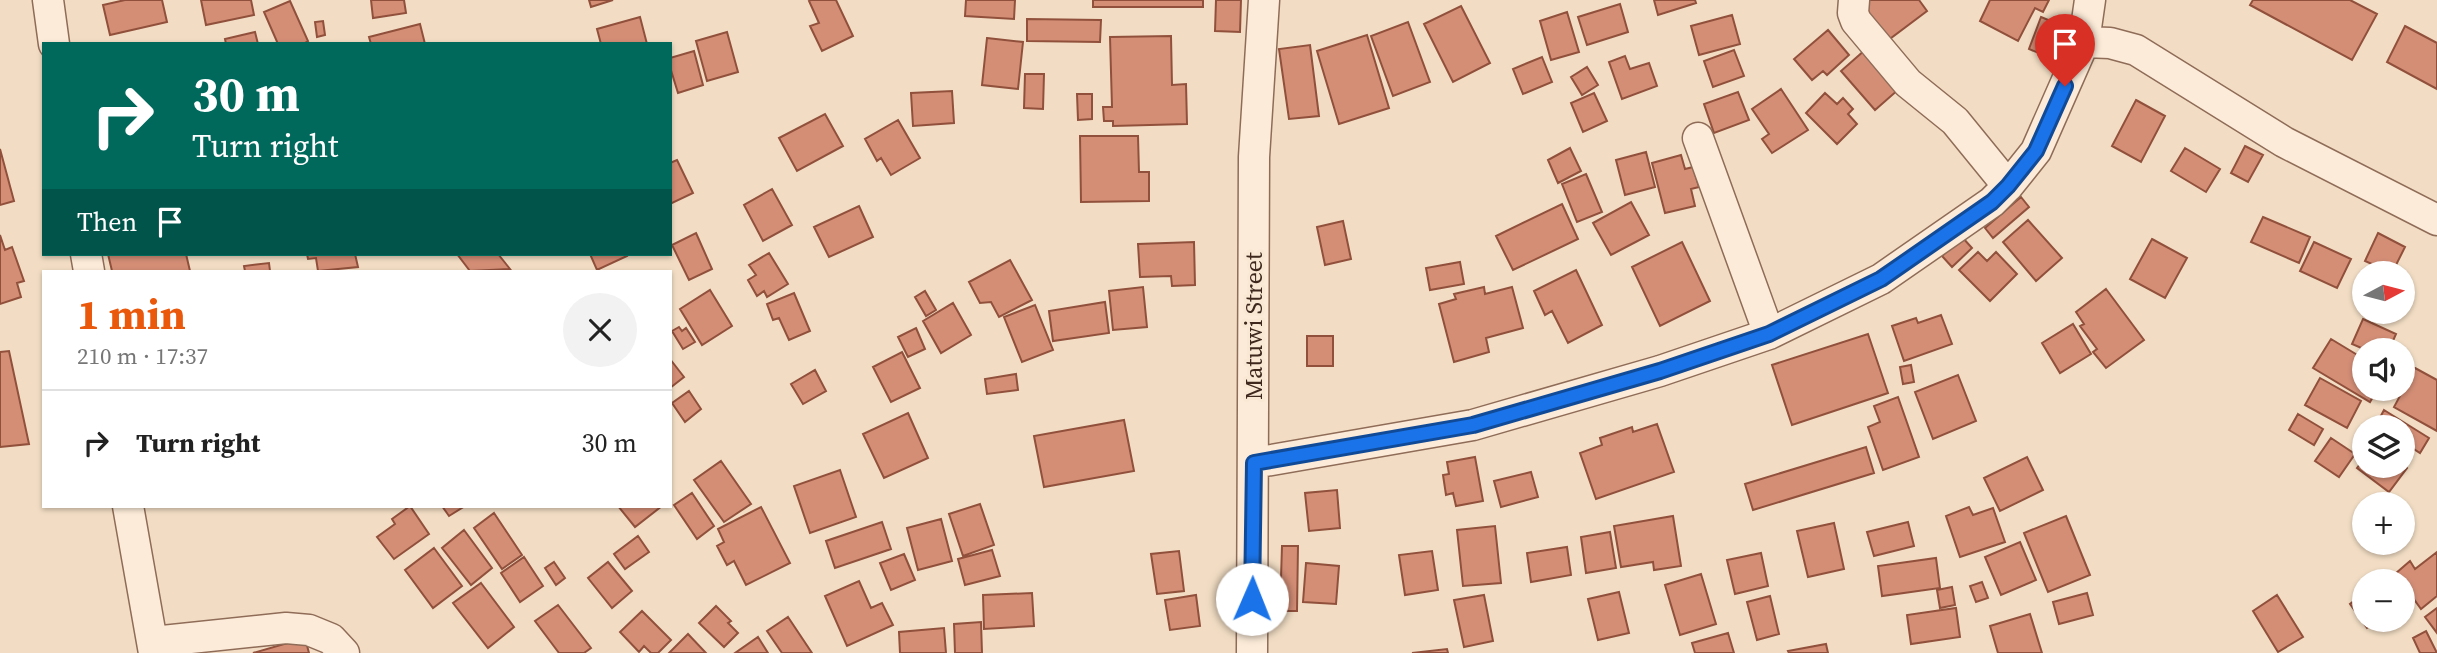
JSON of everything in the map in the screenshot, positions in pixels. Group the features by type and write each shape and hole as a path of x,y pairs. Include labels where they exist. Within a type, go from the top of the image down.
{"street":[{"path":"48,0 54,42"},
{"name":"Matuwi Street","path":"1252,653 1254,157 1264,0"},
{"path":"1854,0 1852,6 1856,21 1908,83 1955,121 2008,186"},
{"path":"1254,463 1473,425 1660,371 1769,334 1881,279 1992,202 2036,151 2084,42 2090,0"},
{"path":"2084,42 2110,43 2136,50 2284,142 2437,220"},
{"path":"1698,138 1769,334"},
{"path":"128,508 154,648 286,628 309,630 331,639 344,653"}],"building":[{"path":"125,0 162,0 167,22 110,35 103,5"},
{"path":"201,0 251,0 254,15 206,25"},
{"path":"371,0 404,0 406,13 373,18"},
{"path":"589,0 613,0 591,7"},
{"path":"836,0 853,36 822,51 810,26 819,23 809,1"},
{"path":"966,0 1015,0 1014,19 965,16"},
{"path":"1093,0 1203,0 1203,7 1093,7"},
{"path":"1216,0 1241,0 1240,32 1215,31"},
{"path":"1654,0 1695,0 1696,3 1658,15"},
{"path":"1867,0 1919,0 1927,11 1887,41 1860,5"},
{"path":"1990,0 2049,0 2043,12 2035,8 2018,41 1980,21"},
{"path":"2253,0 2350,0 2377,14 2352,60 2250,5"},
{"path":"290,1 308,41 277,42 264,12"},
{"path":"1620,4 1628,32 1587,45 1578,17"},
{"path":"1461,6 1490,63 1453,82 1424,24"},
{"path":"1567,12 1579,52 1551,60 1540,21"},
{"path":"1732,15 1740,44 1699,55 1691,26"},
{"path":"640,17 646,42 600,42 597,29"},
{"path":"2041,17 2058,24 2046,56 2029,49"},
{"path":"1027,19 1101,20 1100,42 1027,41"},
{"path":"323,21 325,35 317,37 315,22"},
{"path":"1408,22 1430,82 1393,96 1371,36"},
{"path":"420,24 424,42 370,42 369,37"},
{"path":"2405,26 2437,43 2437,89 2387,62"},
{"path":"1828,30 1849,55 1827,75 1823,71 1812,80 1794,59"},
{"path":"255,32 258,42 226,42 225,39"},
{"path":"727,32 738,72 707,81 696,41"},
{"path":"1367,35 1389,108 1339,124 1317,51"},
{"path":"1171,36 1172,85 1186,84 1187,124 1113,126 1113,121 1104,121 1103,107 1112,107 1110,37"},
{"path":"987,38 1023,42 1018,89 982,85"},
{"path":"1310,45 1319,116 1289,119 1279,49"},
{"path":"1734,50 1744,76 1713,87 1704,61"},
{"path":"1865,50 1899,89 1875,110 1841,71"},
{"path":"694,51 703,85 678,93 672,74 672,57"},
{"path":"1625,56 1630,69 1649,63 1657,86 1622,99 1609,62"},
{"path":"1542,57 1552,82 1523,94 1513,69"},
{"path":"1587,67 1598,85 1582,95 1571,77"},
{"path":"1025,74 1044,74 1043,109 1024,108"},
{"path":"1781,89 1808,130 1772,153 1762,139 1769,134 1752,109"},
{"path":"952,91 954,123 913,126 911,93"},
{"path":"1738,92 1749,120 1714,133 1704,104"},
{"path":"1594,93 1607,121 1583,132 1571,103"},
{"path":"1825,93 1837,104 1843,98 1853,109 1848,114 1857,124 1837,144 1806,113"},
{"path":"1077,94 1092,94 1092,119 1078,120"},
{"path":"2136,100 2165,116 2141,162 2112,146"},
{"path":"825,114 843,146 797,171 779,138"},
{"path":"898,120 920,158 891,175 881,158 877,161 865,139"},
{"path":"1080,136 1138,136 1139,172 1149,172 1149,201 1081,202"},
{"path":"2245,146 2263,155 2248,182 2231,173"},
{"path":"1570,148 1581,171 1558,183 1548,160"},
{"path":"2185,148 2220,169 2206,192 2171,171"},
{"path":"0,149 14,201 0,205"},
{"path":"1646,152 1655,187 1625,195 1616,160"},
{"path":"1681,155 1685,169 1693,167 1699,187 1691,189 1695,206 1665,213 1652,163"},
{"path":"677,160 693,193 672,203 672,162"},
{"path":"1586,174 1602,212 1577,222 1562,184"},
{"path":"772,189 792,225 763,241 744,205"},
{"path":"2021,197 2029,207 1993,238 1985,228"},
{"path":"1631,202 1649,235 1611,255 1593,223"},
{"path":"1562,204 1578,239 1513,270 1496,236"},
{"path":"859,206 873,237 829,257 814,227"},
{"path":"2263,217 2310,237 2299,263 2251,242"},
{"path":"2028,220 2062,258 2036,281 2003,242"},
{"path":"1343,221 1351,259 1325,265 1317,227"},
{"path":"696,233 712,269 689,280 672,245"},
{"path":"2378,233 2405,247 2398,261 2365,261"},
{"path":"0,235 5,250 12,247 24,281 17,283 21,297 0,304"},
{"path":"1962,237 1972,248 1952,267 1942,256"},
{"path":"2152,239 2187,258 2165,298 2130,279"},
{"path":"1194,242 1195,285 1172,286 1171,276 1140,277 1138,244"},
{"path":"1682,242 1710,301 1660,326 1632,267"},
{"path":"2314,242 2351,259 2337,288 2300,271"},
{"path":"1978,252 1987,261 1996,252 2017,274 1990,301 1959,270"},
{"path":"769,253 788,284 767,297 764,291 757,296 748,280 756,275 749,265"},
{"path":"108,256 186,256 190,270 112,270"},
{"path":"307,256 355,256 358,267 318,270 316,258 308,259"},
{"path":"459,256 500,256 510,269 490,270 469,270"},
{"path":"591,256 627,256 597,270"},
{"path":"1010,260 1032,300 999,317 991,302 980,303 969,282"},
{"path":"1460,262 1464,284 1430,290 1426,268"},
{"path":"269,263 270,270 245,270 244,266"},
{"path":"1576,270 1602,325 1568,343 1552,311 1545,315 1534,291"},
{"path":"1143,287 1147,327 1113,330 1109,291"},
{"path":"1484,287 1485,294 1512,287 1523,328 1486,338 1489,352 1454,362 1439,304 1456,299 1454,294"},
{"path":"2106,289 2144,340 2106,368 2093,352 2097,349 2080,326 2084,324 2076,312"},
{"path":"710,290 732,326 702,345 680,309"},
{"path":"925,291 936,310 926,316 915,297"},
{"path":"794,293 810,331 789,340 779,318 773,320 767,304"},
{"path":"1105,302 1109,333 1053,341 1049,311"},
{"path":"953,303 971,335 941,353 923,321"},
{"path":"1035,305 1053,350 1022,362 1004,317"},
{"path":"1941,315 1952,344 1904,361 1892,326 1916,318 1918,323"},
{"path":"2073,324 2091,354 2060,373 2042,343"},
{"path":"2361,324 2374,324 2396,334 2394,338 2355,338"},
{"path":"679,327 682,331 686,328 695,342 683,349 672,331"},
{"path":"916,328 925,349 908,357 898,337"},
{"path":"1868,334 1888,393 1792,425 1772,365"},
{"path":"1307,336 1333,336 1333,366 1307,366"},
{"path":"2331,339 2352,352 2352,391 2313,368"},
{"path":"9,351 29,444 0,447 0,352"},
{"path":"902,352 920,388 891,402 873,367"},
{"path":"672,362 684,377 672,386"},
{"path":"1911,365 1914,382 1903,384 1900,367"},
{"path":"2415,368 2437,380 2437,431 2415,419 2415,415 2408,415 2394,407 2397,401 2415,401"},
{"path":"815,370 826,391 803,404 791,384"},
{"path":"1016,374 1018,390 987,394 985,379"},
{"path":"1958,375 1976,421 1933,439 1915,392"},
{"path":"2320,378 2352,396 2352,401 2361,401 2347,428 2305,405"},
{"path":"689,391 701,409 685,422 672,403"},
{"path":"1898,397 1919,457 1883,470 1868,427 1880,422 1874,406"},
{"path":"908,413 928,458 884,478 863,434"},
{"path":"2298,414 2323,429 2314,445 2289,430"},
{"path":"1124,420 1134,471 1044,487 1034,436"},
{"path":"1657,424 1674,472 1596,499 1580,453 1602,445 1600,438 1632,427 1633,432"},
{"path":"2415,429 2429,438 2420,453 2415,450"},
{"path":"2331,438 2352,452 2352,458 2339,477 2315,461"},
{"path":"1866,447 1874,473 1753,510 1745,484"},
{"path":"1475,457 1483,501 1456,506 1453,493 1446,495 1443,475 1449,474 1447,462"},
{"path":"2027,457 2043,490 2000,511 1984,478"},
{"path":"721,461 751,504 724,522 694,480"},
{"path":"840,470 856,517 810,533 794,486"},
{"path":"1531,472 1538,497 1501,507 1494,481"},
{"path":"2370,478 2400,478 2389,492"},
{"path":"1337,490 1340,528 1309,531 1305,493"},
{"path":"692,493 714,526 697,539 674,505"},
{"path":"980,504 994,545 963,556 949,514"},
{"path":"761,507 790,563 746,585 734,561 727,565 717,546 724,542 718,529"},
{"path":"1969,507 1973,515 1993,508 2005,542 1960,557 1946,516"},
{"path":"411,508 429,534 394,559 377,537 395,524 392,519"},
{"path":"443,508 462,508 449,516"},
{"path":"620,508 659,508 635,527"},
{"path":"494,513 522,555 502,569 474,528"},
{"path":"1673,516 1681,566 1654,570 1653,562 1621,567 1614,526"},
{"path":"2066,516 2090,575 2048,592 2024,533"},
{"path":"941,519 952,561 918,570 907,528"},
{"path":"882,522 891,549 835,568 826,541"},
{"path":"1908,522 1914,546 1874,556 1867,532"},
{"path":"1834,523 1844,569 1808,577 1797,531"},
{"path":"1495,526 1501,583 1463,586 1457,530"},
{"path":"464,530 492,568 471,585 442,548"},
{"path":"1610,532 1616,568 1586,573 1581,537"},
{"path":"638,536 649,552 625,569 614,554"},
{"path":"2020,542 2036,580 2001,595 1985,557"},
{"path":"1282,546 1298,546 1297,611 1280,611"},
{"path":"1567,547 1571,575 1531,582 1527,553"},
{"path":"434,548 462,586 433,608 405,570"},
{"path":"992,550 1000,576 965,585 958,559"},
{"path":"1179,551 1184,591 1157,594 1151,554"},
{"path":"1432,551 1438,590 1405,595 1399,555"},
{"path":"2437,552 2437,596 2421,609 2415,601 2415,569"},
{"path":"1761,553 1768,586 1735,594 1727,560"},
{"path":"904,554 915,580 891,590 880,563"},
{"path":"524,557 543,586 520,602 501,573"},
{"path":"1936,558 1940,588 1882,596 1878,566"},
{"path":"2410,561 2415,569 2401,569"},
{"path":"554,562 565,578 556,585 545,568"},
{"path":"608,562 632,591 612,608 588,578"},
{"path":"1306,563 1339,566 1336,604 1303,602"},
{"path":"1701,574 1716,624 1680,635 1665,585"},
{"path":"859,581 871,608 882,603 893,625 847,646 825,596"},
{"path":"1982,582 1988,598 1976,602 1970,586"},
{"path":"481,583 514,627 488,648 453,603"},
{"path":"1952,587 1955,605 1940,608 1937,590"},
{"path":"1619,592 1629,633 1598,640 1588,599"},
{"path":"1032,593 1034,626 984,629 983,595"},
{"path":"2087,593 2093,615 2059,624 2053,602"},
{"path":"1196,595 1200,626 1170,630 1165,600"},
{"path":"1484,595 1493,641 1464,647 1454,600"},
{"path":"2277,595 2303,637 2278,652 2253,611"},
{"path":"1770,596 1779,634 1757,640 1747,602"},
{"path":"558,605 591,648 584,653 559,653 535,621"},
{"path":"716,606 731,621 728,623 738,633 724,647 699,623"},
{"path":"1956,608 1960,637 1911,644 1907,615"},
{"path":"2437,608 2437,633 2425,617"},
{"path":"642,611 671,640 658,653 651,653 644,646 639,652 620,632"},
{"path":"2030,614 2042,653 1998,653 1990,626"},
{"path":"788,617 812,653 782,653 767,631"},
{"path":"981,622 982,653 955,653 954,624"},
{"path":"944,628 946,653 900,653 899,632"},
{"path":"2426,631 2437,653 2420,653 2413,638"},
{"path":"1728,633 1734,653 1695,653 1692,643"},
{"path":"688,634 706,653 669,653"},
{"path":"758,637 768,653 735,653"},
{"path":"305,638 309,653 253,653"},
{"path":"1826,644 1828,653 1788,651"},
{"path":"1447,649 1448,653 1412,653"}],"route":[{"path":"1252,599 1254,463 1473,425 1660,371 1769,334 1881,279 1992,202 2036,151 2065,86"}]}
